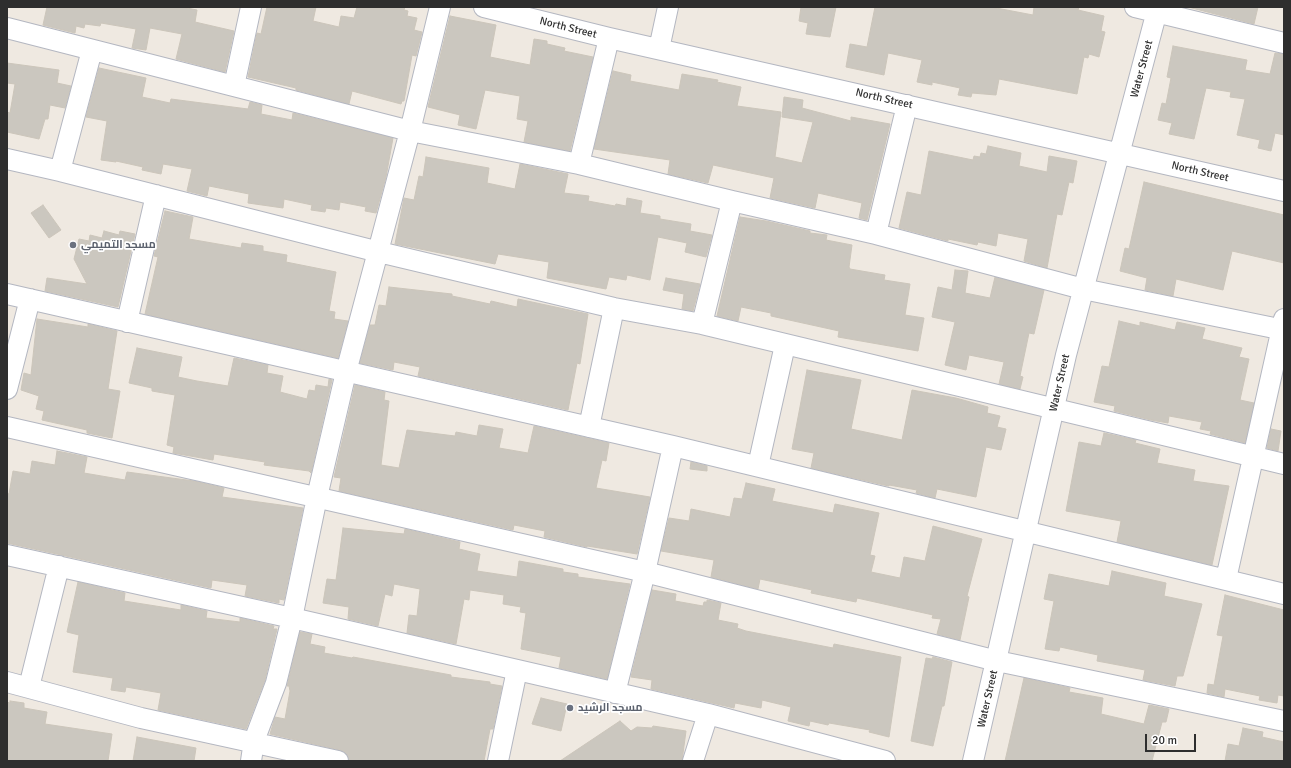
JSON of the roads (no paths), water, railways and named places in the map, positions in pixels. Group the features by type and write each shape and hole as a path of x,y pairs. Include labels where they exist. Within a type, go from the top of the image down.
{"street":[{"path":"234,86 252,7"},
{"path":"251,761 254,741 276,683 292,618 317,497 346,372 379,252 440,7"},
{"name":"North Street","path":"484,7 609,38 1284,191"},
{"path":"659,49 668,7"},
{"path":"1135,7 1157,10 1284,43"},
{"name":"Water Street","path":"973,761 1054,408 1083,289 1157,10"},
{"path":"7,28 410,131 579,164 732,202 876,234 1083,289 1283,326 1252,457 1226,579"},
{"path":"579,164 609,38"},
{"path":"60,171 92,50"},
{"path":"876,234 907,105"},
{"path":"7,159 60,171 379,252 614,308 702,324 1284,464"},
{"path":"127,322 156,195"},
{"path":"702,324 732,202"},
{"path":"7,294 673,446 1284,594"},
{"path":"7,388 30,299"},
{"path":"589,427 614,308"},
{"path":"758,466 785,345"},
{"path":"7,427 645,572 997,661 1284,721"},
{"path":"615,693 645,572 673,446"},
{"path":"7,554 708,714 885,761"},
{"path":"29,687 59,566"},
{"path":"498,761 517,670"},
{"path":"7,682 141,718 254,741 338,761"},
{"path":"693,761 708,714"}],"place":[{"name":"مسجد التميمي","path":"73,245"},
{"name":"مسجد الرشيد","path":"570,708"}]}
